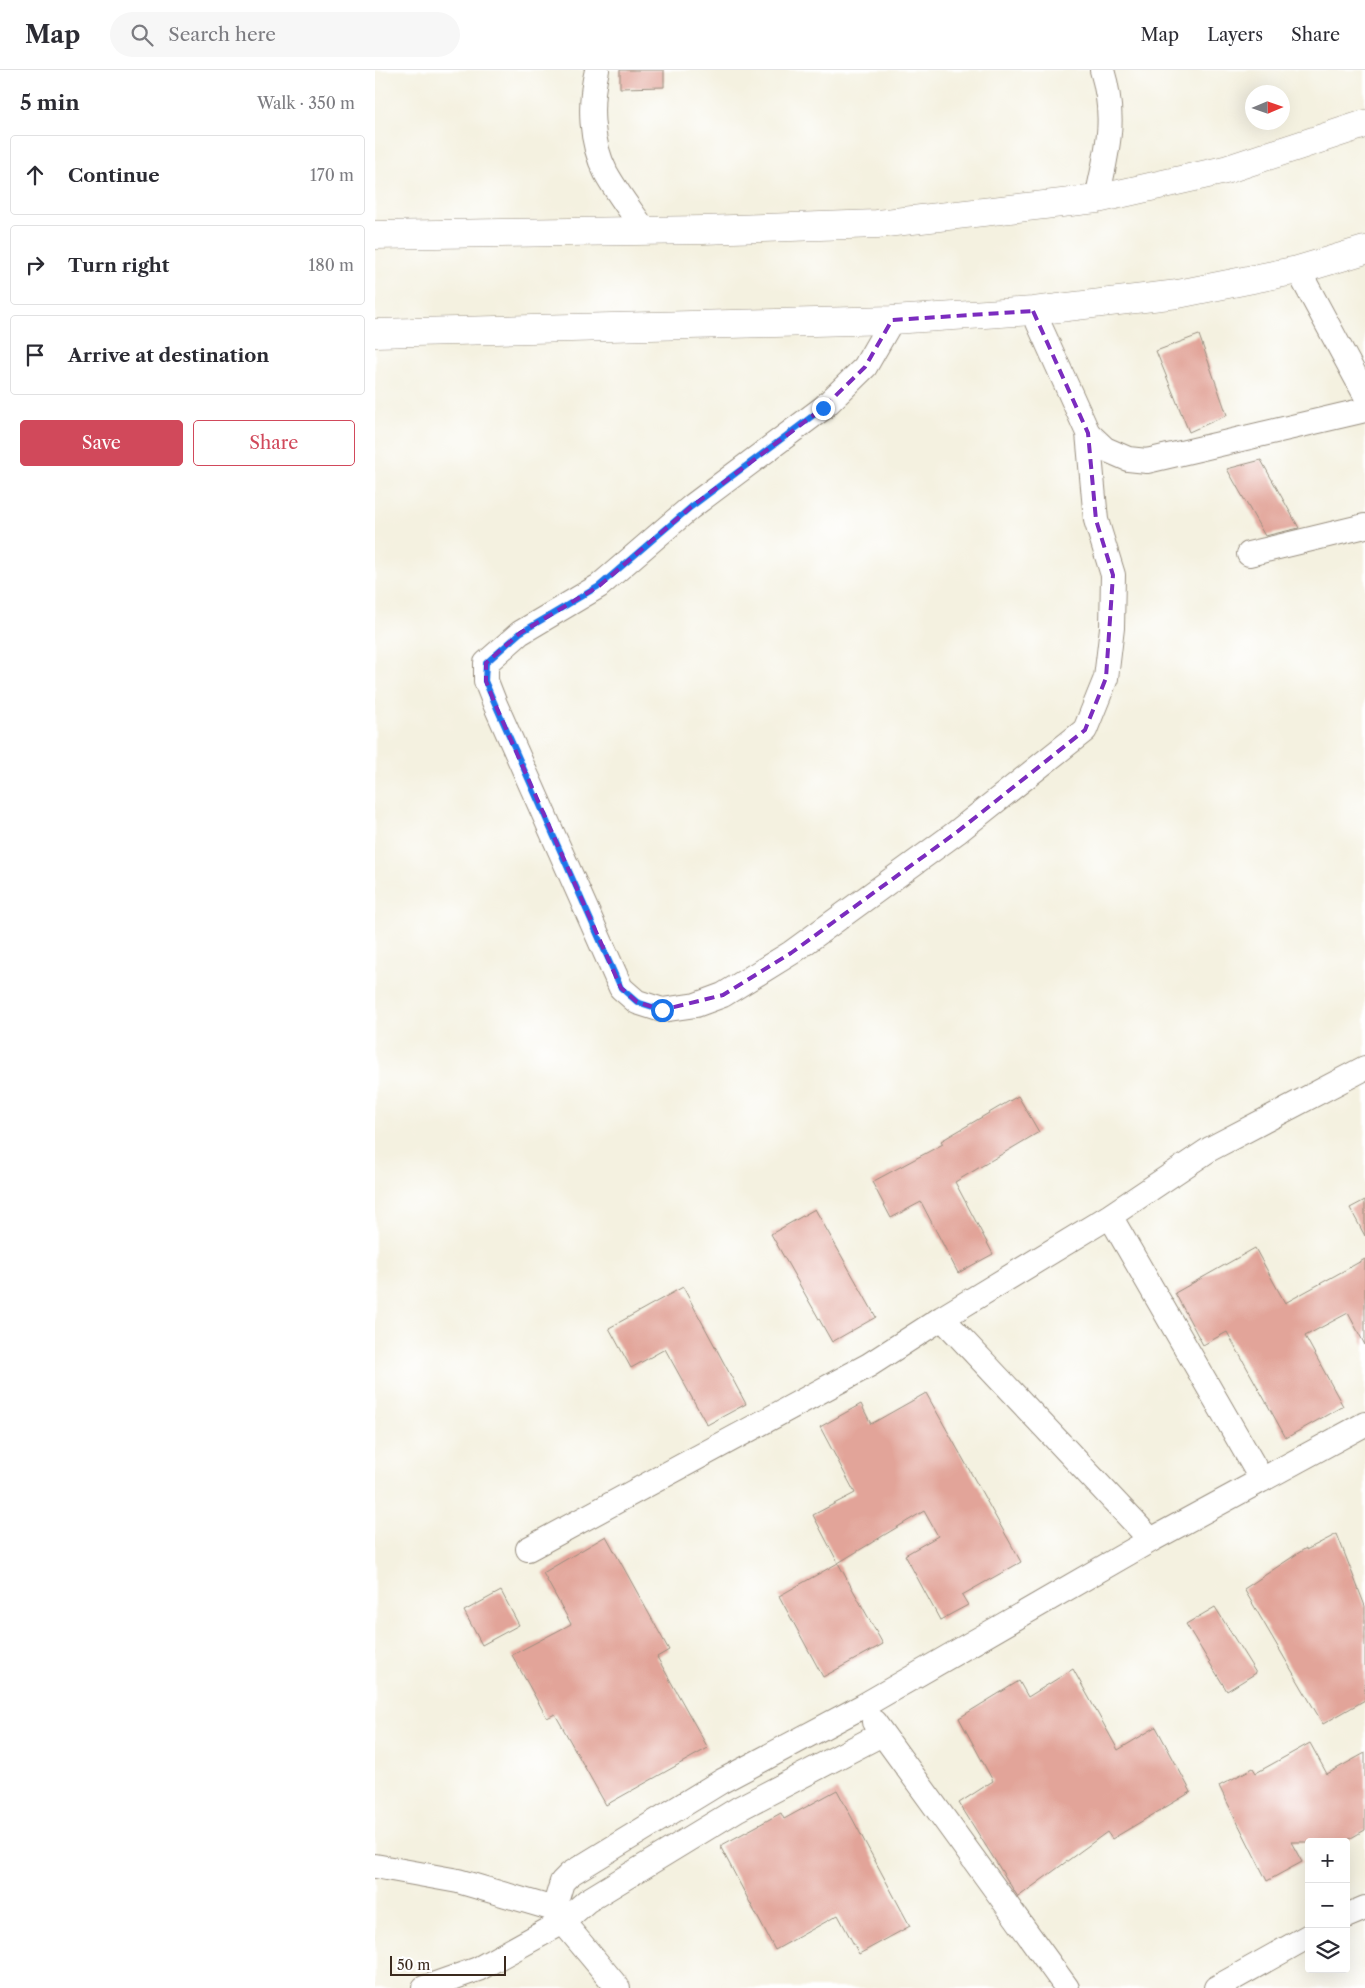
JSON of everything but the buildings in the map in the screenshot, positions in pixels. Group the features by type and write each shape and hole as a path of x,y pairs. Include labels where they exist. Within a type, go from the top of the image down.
{"highway":[{"path":"375,235 645,231 877,224 1097,199 1225,170 1365,124"},
{"path":"375,332 892,320 1033,311 1178,294 1298,270 1365,250"}],"street":[{"path":"597,70 592,104 598,152 607,173 645,231"},
{"path":"1097,199 1110,135 1110,106 1102,70"},
{"path":"1298,270 1365,394"},
{"path":"892,320 865,367 823,408 691,507 599,586 520,633 486,663 485,681 621,988 637,1002 662,1010 696,1004 731,991 791,953 957,832 1085,730 1106,678 1112,628 1113,575 1095,520 1088,433 1033,311"},
{"path":"1088,433 1105,449 1127,459 1147,461 1365,410"},
{"path":"1249,554 1365,526"},
{"path":"528,1549 869,1365 942,1318 1110,1216 1210,1149 1365,1068"},
{"path":"1110,1216 1262,1480"},
{"path":"942,1318 1151,1540"},
{"path":"558,1915 562,1882 570,1874 722,1781 863,1706 1151,1540 1365,1424"},
{"path":"863,1706 1067,1988"},
{"path":"424,1988 478,1969 558,1915 587,1901 738,1809 882,1734"},
{"path":"722,1781 738,1809"},
{"path":"375,1866 458,1881 558,1915 618,1988"},
{"path":"1350,1914 1365,1908"},
{"path":"1216,1988 1305,1938"}],"highlighted area":[{"path":"1033,311 1088,433 1096,520 1113,575 1106,678 1085,730 957,832 791,953 723,995 662,1010 637,1002 621,988 495,704 486,681 486,663 520,633 599,586 691,507 823,408 865,367 892,320"}],"route":[{"path":"662,1010 637,1002 621,988 485,681 486,663 520,633 599,586 691,507 823,408"}]}
